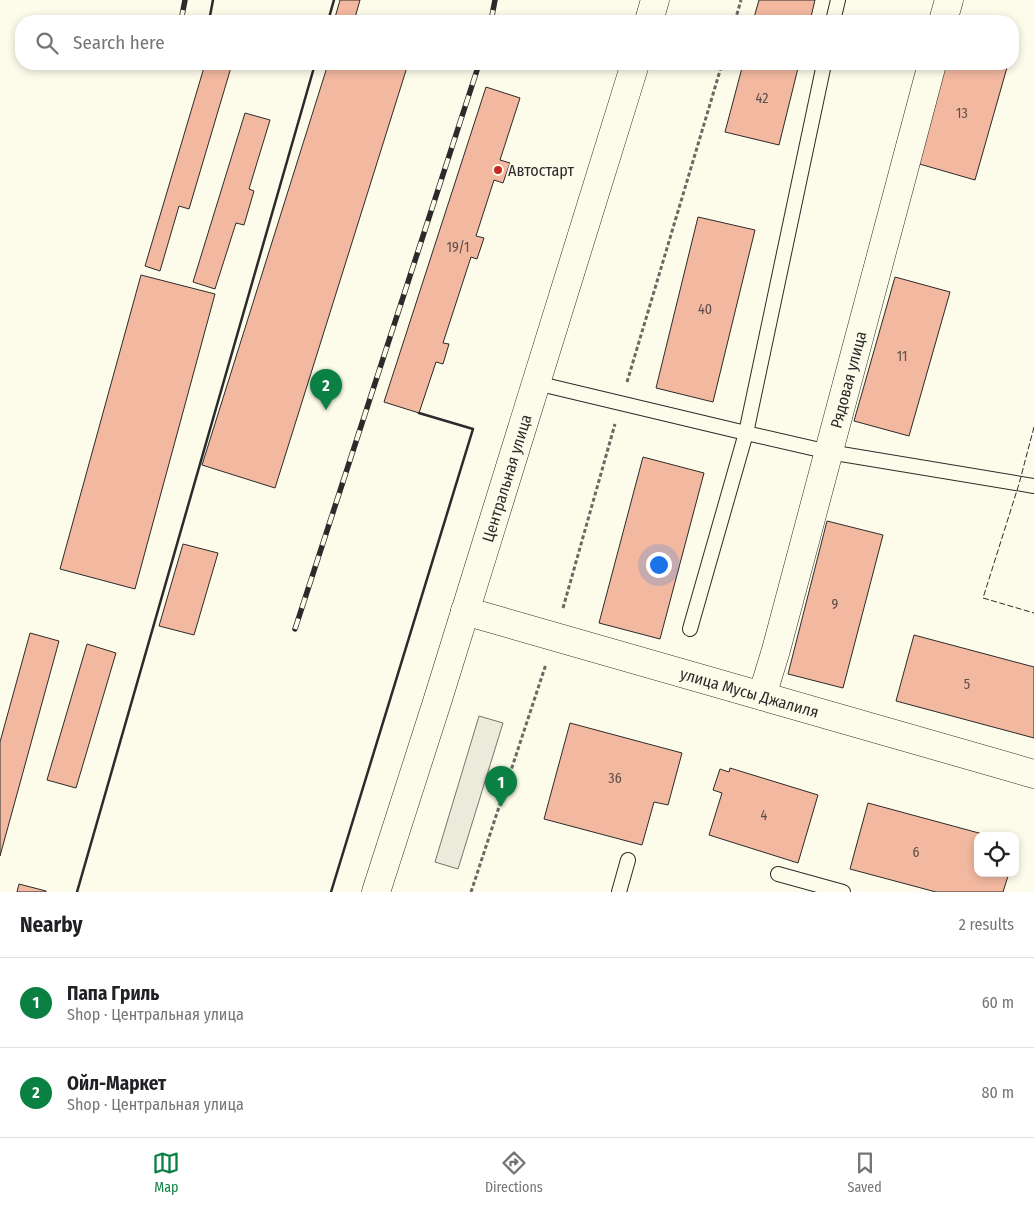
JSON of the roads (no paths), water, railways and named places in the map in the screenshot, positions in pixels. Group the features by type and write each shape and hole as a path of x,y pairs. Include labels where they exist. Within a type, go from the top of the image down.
{"street":[{"path":"651,15 655,0"},
{"path":"945,15 949,0"},
{"name":"Центральная улица","path":"376,892 633,70"},
{"name":"Рядовая улица","path":"762,696 776,650 930,70"},
{"name":"улица Мусы Джалиля","path":"465,611 1034,774"}],"lane":[{"path":"834,15 838,0"},
{"path":"690,629 746,433 823,70"},
{"path":"536,383 829,452 1034,486"},
{"path":"619,892 628,860"},
{"path":"778,874 843,892"}],"railway":[{"path":"182,15 185,0"},
{"path":"492,15 495,0"},
{"path":"295,629 477,70"}],"place":[{"name":"Автостарт","path":"498,170"},
{"name":"Ойл-Маркет","path":"326,410"},
{"name":"Папа Гриль","path":"501,807"}]}
